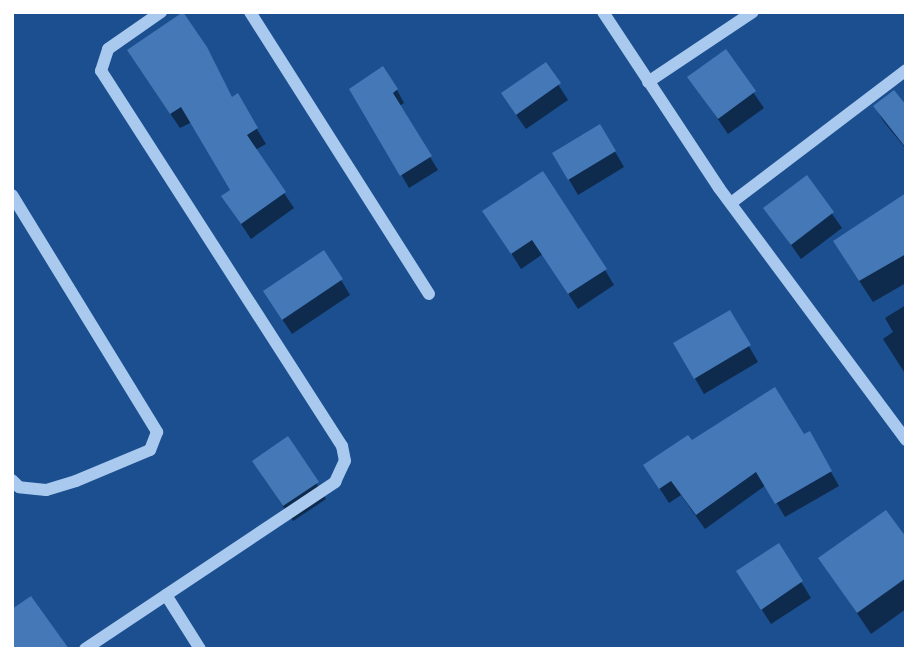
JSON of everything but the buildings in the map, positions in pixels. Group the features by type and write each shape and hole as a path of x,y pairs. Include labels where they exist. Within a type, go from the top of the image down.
{"street":[{"path":"85,649 335,482 345,461 342,446 101,71 108,49 161,12"},
{"path":"250,12 429,294"},
{"path":"603,12 731,203 906,440"},
{"path":"648,82 753,12"},
{"path":"731,203 906,70"},
{"path":"12,195 158,432 150,450 76,481 46,490 19,487 12,480"},
{"path":"166,596 200,649"}]}
